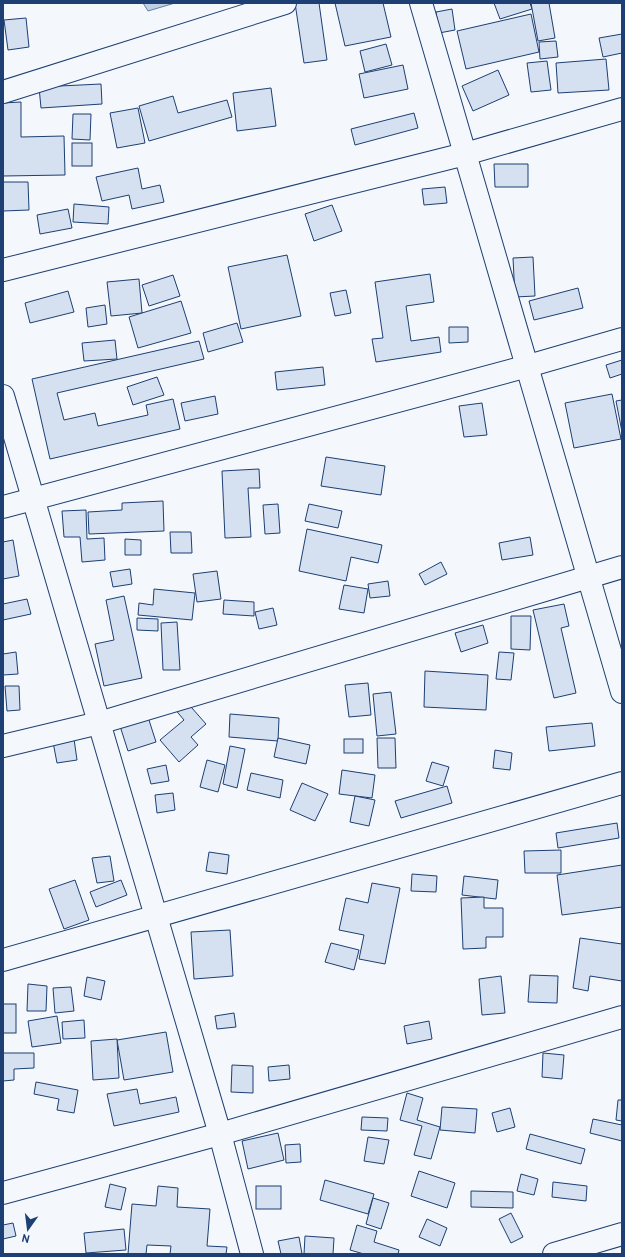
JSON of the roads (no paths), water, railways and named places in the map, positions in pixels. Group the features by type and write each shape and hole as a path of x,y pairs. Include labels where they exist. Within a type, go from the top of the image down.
{"street":[{"path":"3,92 285,3"},
{"path":"421,3 622,692"},
{"path":"3,270 465,154 622,109"},
{"path":"3,507 528,366 622,339"},
{"path":"3,396 220,1134 252,1254"},
{"path":"3,746 99,723 622,567"},
{"path":"3,960 622,783"},
{"path":"3,1193 220,1134 622,1016"},
{"path":"554,1254 622,1234"}],"water":[{"path":"143,3 175,3 148,11"}]}
